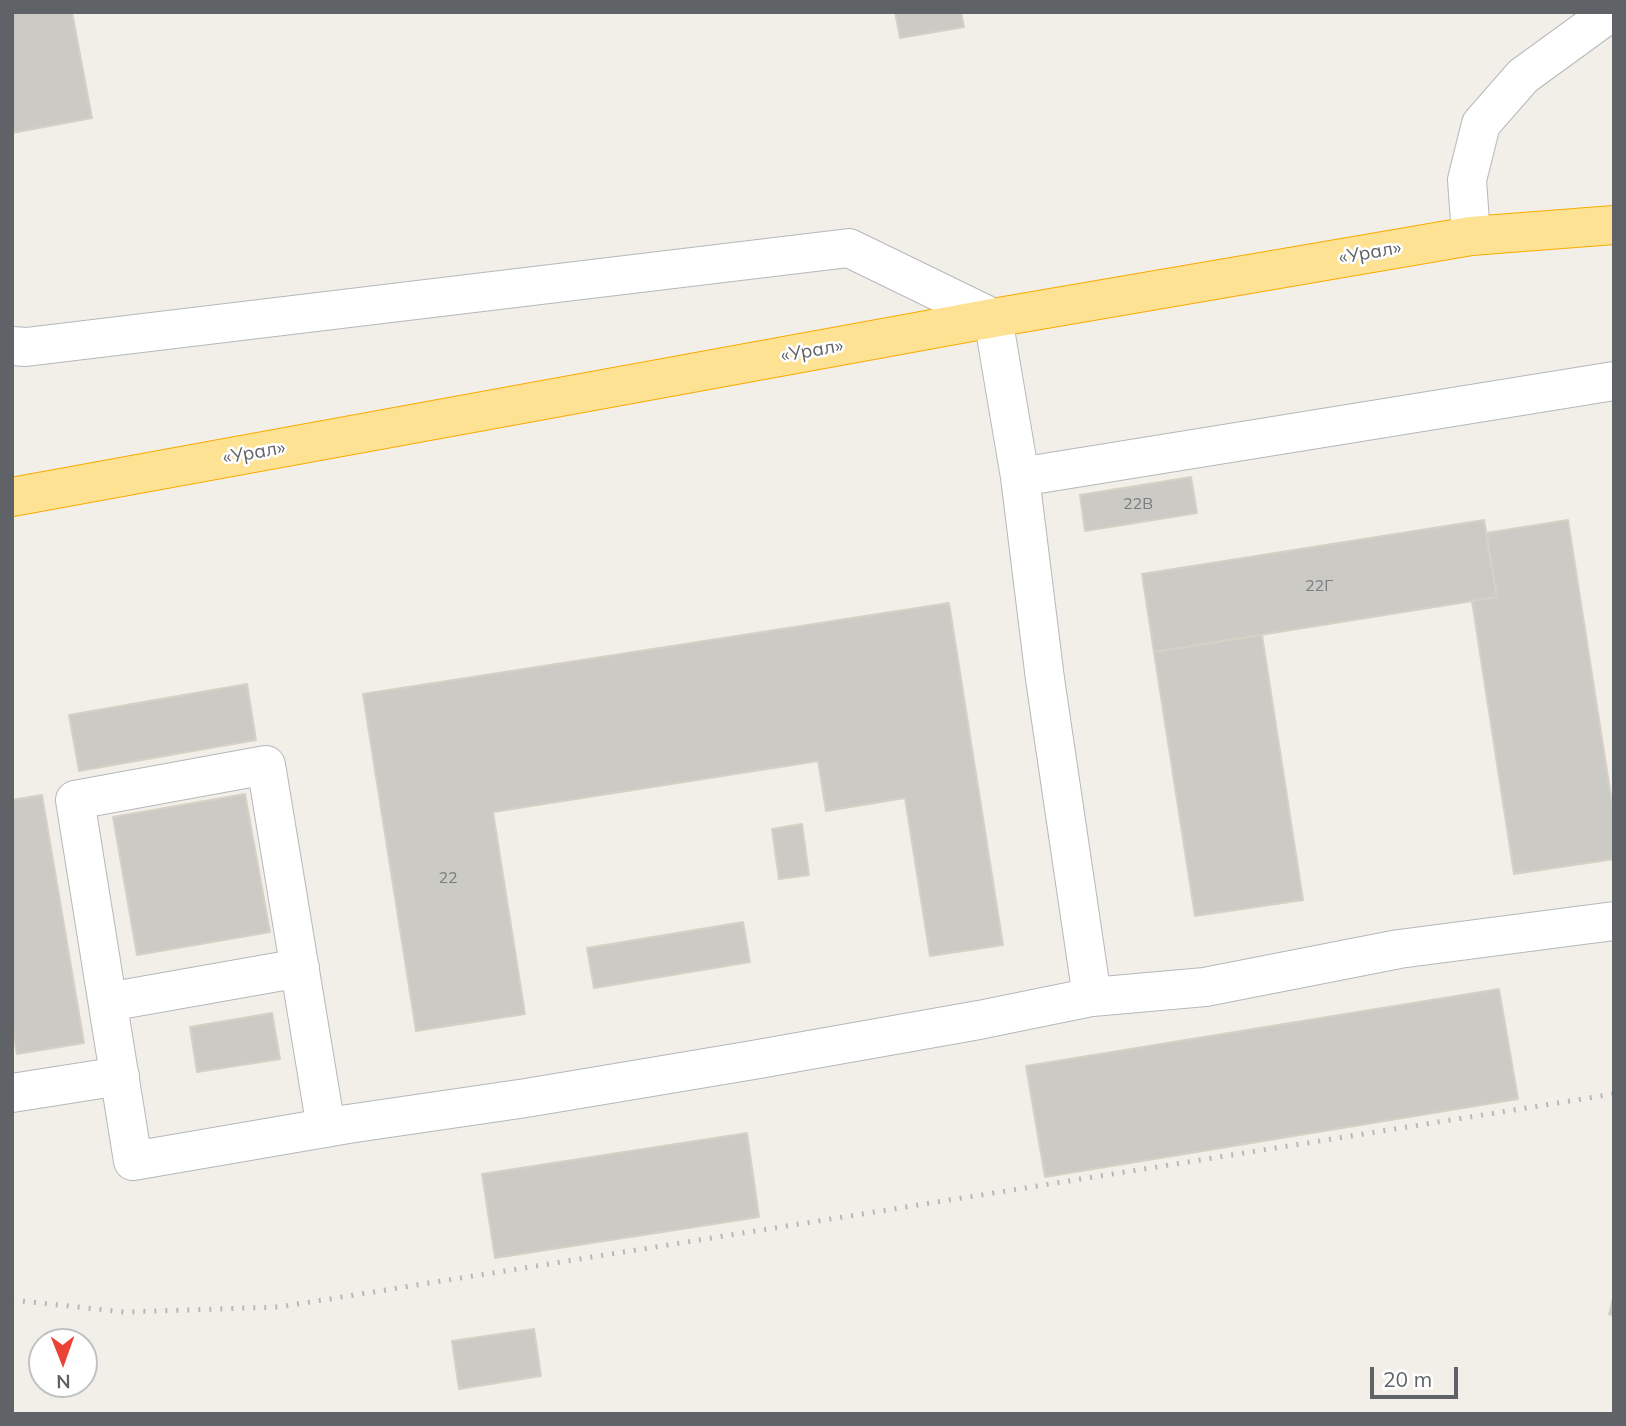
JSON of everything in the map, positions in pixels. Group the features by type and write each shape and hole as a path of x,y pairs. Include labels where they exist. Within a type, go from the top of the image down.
{"highway":[{"name":"«Урал»","path":"12,497 993,318 1471,236 1614,225"}],"lane":[{"path":"1471,236 1467,180 1481,124 1523,76 1611,12"},
{"path":"12,346 26,347 849,248 993,318 1020,477 1045,679 1092,997"},
{"path":"1020,477 1614,381"},
{"path":"326,1128 266,765 75,800 133,1161 740,1062 1092,997 1205,987 1399,949 1614,921"},
{"path":"108,1002 300,968"},
{"path":"12,1093 120,1076"}],"building":[{"path":"12,12 72,12 92,118 12,133"},
{"path":"895,12 961,12 964,27 900,38"},
{"path":"1191,477 1197,513 1085,531 1080,495"},
{"path":"1484,520 1497,597 1154,652 1142,574"},
{"path":"1568,520 1614,816 1614,859 1514,874 1472,601 1497,597 1486,533"},
{"path":"949,603 1003,945 930,956 905,798 826,811 818,761 493,812 525,1014 416,1031 363,694"},
{"path":"1262,635 1303,900 1195,916 1154,652"},
{"path":"247,684 256,740 79,771 69,715"},
{"path":"245,794 270,932 137,955 113,817"},
{"path":"42,795 84,1043 17,1054 12,1024 12,800"},
{"path":"802,824 809,875 779,879 772,829"},
{"path":"743,922 750,962 594,988 587,948"},
{"path":"1499,989 1518,1099 1045,1177 1026,1066"},
{"path":"272,1013 280,1059 197,1072 190,1027"},
{"path":"747,1133 759,1217 495,1258 482,1174"},
{"path":"1614,1295 1614,1316 1609,1314"},
{"path":"534,1329 541,1376 459,1389 452,1341"}],"railway":[{"path":"12,1300 124,1312 279,1307 1614,1094"}]}
